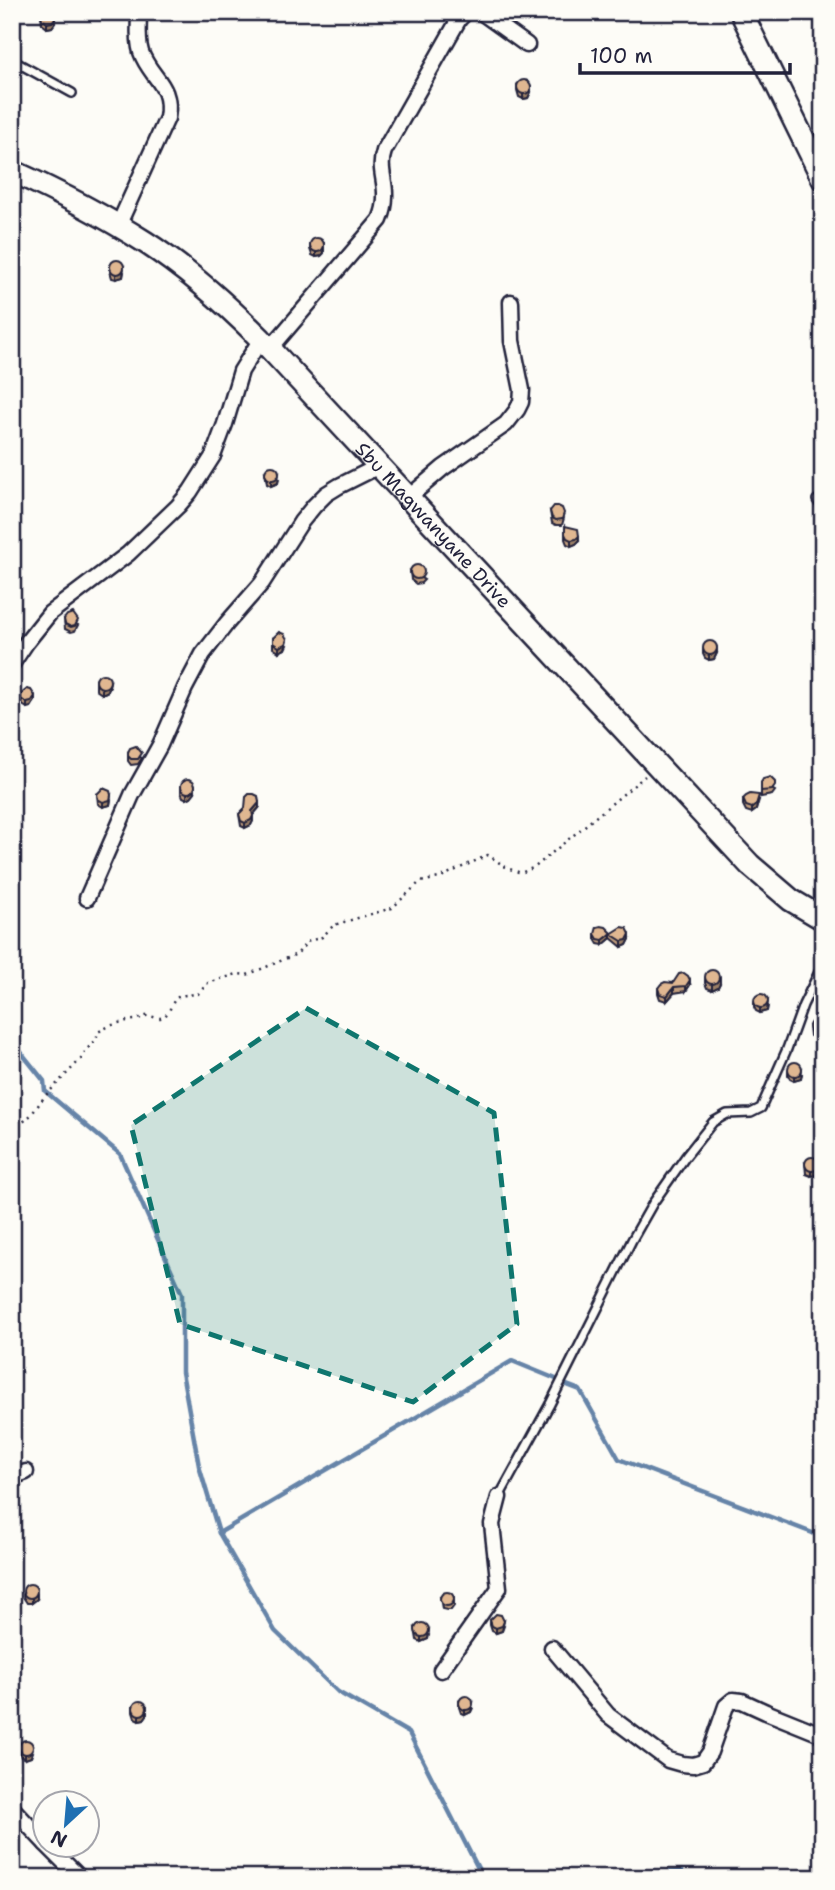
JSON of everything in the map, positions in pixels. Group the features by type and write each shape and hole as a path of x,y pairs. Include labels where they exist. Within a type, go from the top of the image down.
{"main road":[{"path":"741,12 823,179"},
{"name":"Sbu Magwanyane Drive","path":"13,173 37,182 146,243 225,304 266,344 750,865 791,900 823,919"}],"street":[{"path":"118,226 169,110 163,86 141,52 139,12"},
{"path":"12,664 50,613 128,554 190,492 213,456 242,371 380,220 386,196 381,171 384,151 459,19 467,12"},
{"path":"481,12 527,45"},
{"path":"409,497 459,456 506,424 517,410 522,390 512,341 511,302"},
{"path":"87,898 132,796 203,654 262,583 314,506 326,494 379,466"},
{"path":"441,1670 499,1588 492,1524 499,1497"},
{"path":"552,1648 608,1715 668,1760 693,1765 703,1762 710,1752 726,1706 733,1700 742,1701 823,1735"},
{"path":"12,1808 32,1829"},
{"path":"60,1858 79,1878"}],"lane":[{"path":"12,60 72,93"},
{"path":"817,500 823,509"},
{"path":"499,1497 653,1203 713,1122 727,1114 757,1111 766,1100 803,1005 823,964"}],"path":[{"path":"12,1129 31,1115 45,1096 81,1059 86,1049 96,1041 98,1032 103,1029 127,1019 163,1017 180,996 198,994 208,983 237,974 247,975 297,954 307,942 322,937 334,925 392,908 420,881 439,878 488,855 521,873 535,867 658,765"}],"highlighted area":[{"path":"306,1008 494,1113 517,1324 413,1402 180,1324 131,1125"}],"building":[{"path":"43,12 55,14 52,22 47,23 42,19"},
{"path":"524,80 529,82 529,92 524,94 519,92 517,87 519,82"},
{"path":"317,238 322,240 322,250 317,252 312,250 310,245 312,240"},
{"path":"117,260 122,262 122,272 117,274 112,272 110,267 112,262"},
{"path":"272,466 277,468 277,478 272,480 267,478 265,473 267,468"},
{"path":"554,506 562,508 562,519 552,518 550,511"},
{"path":"565,526 578,529 579,536 571,540 567,538"},
{"path":"417,565 422,567 422,577 417,579 412,577 410,572 412,567"},
{"path":"73,613 78,620 75,626 71,627 65,624 64,619"},
{"path":"279,632 287,639 285,644 279,647 273,643 273,638"},
{"path":"710,641 715,643 715,653 710,655 705,653 703,648 705,643"},
{"path":"103,674 108,676 108,686 103,688 98,686 96,681 98,676"},
{"path":"27,689 35,696 27,703 21,699 21,694"},
{"path":"136,746 142,753 138,759 131,759 128,752"},
{"path":"770,777 775,786 772,790 761,791 763,779"},
{"path":"188,779 193,781 193,791 188,793 183,791 181,786 183,781"},
{"path":"103,788 110,791 111,795 110,800 103,802 98,799 97,794"},
{"path":"249,794 258,796 259,803 252,811 251,820 245,823 241,821 239,814 245,808"},
{"path":"750,794 759,795 752,808 746,806 743,799"},
{"path":"601,926 612,933 603,940 598,939 595,934 597,927"},
{"path":"622,927 627,928 630,934 627,940 622,941 611,934"},
{"path":"712,970 717,972 717,982 712,984 707,982 705,977 707,972"},
{"path":"684,973 690,980 686,986 674,987 667,996 660,994 658,988 661,984 673,983 679,974"},
{"path":"761,994 766,996 766,1006 761,1008 756,1006 754,1001 756,996"},
{"path":"816,1020 821,1022 821,1032 816,1034 811,1032 809,1027 811,1022"},
{"path":"795,1062 800,1064 800,1074 795,1076 790,1074 788,1069 790,1064"},
{"path":"812,1157 817,1159 817,1169 812,1171 807,1169 805,1164 807,1159"},
{"path":"30,1584 35,1586 35,1596 30,1598 25,1596 23,1591 25,1586"},
{"path":"447,1592 452,1594 452,1604 447,1606 442,1604 440,1599 442,1594"},
{"path":"496,1614 501,1615 504,1621 502,1626 496,1628 490,1620"},
{"path":"422,1623 427,1625 427,1635 422,1637 417,1635 415,1630 417,1625"},
{"path":"466,1696 471,1698 471,1708 466,1710 461,1708 459,1703 461,1698"},
{"path":"140,1701 145,1703 145,1713 140,1715 135,1713 133,1708 135,1703"},
{"path":"26,1740 31,1742 31,1752 26,1754 21,1752 19,1747 21,1742"}],"waterway":[{"path":"12,1041 44,1081 45,1091 120,1154 182,1294 182,1372 199,1466 219,1533 275,1631 338,1692 409,1733 483,1878"},
{"path":"219,1533 512,1361 556,1379"},
{"path":"567,1385 580,1390 619,1459 823,1537"},
{"path":"563,1878 682,1871 683,1878"}]}
